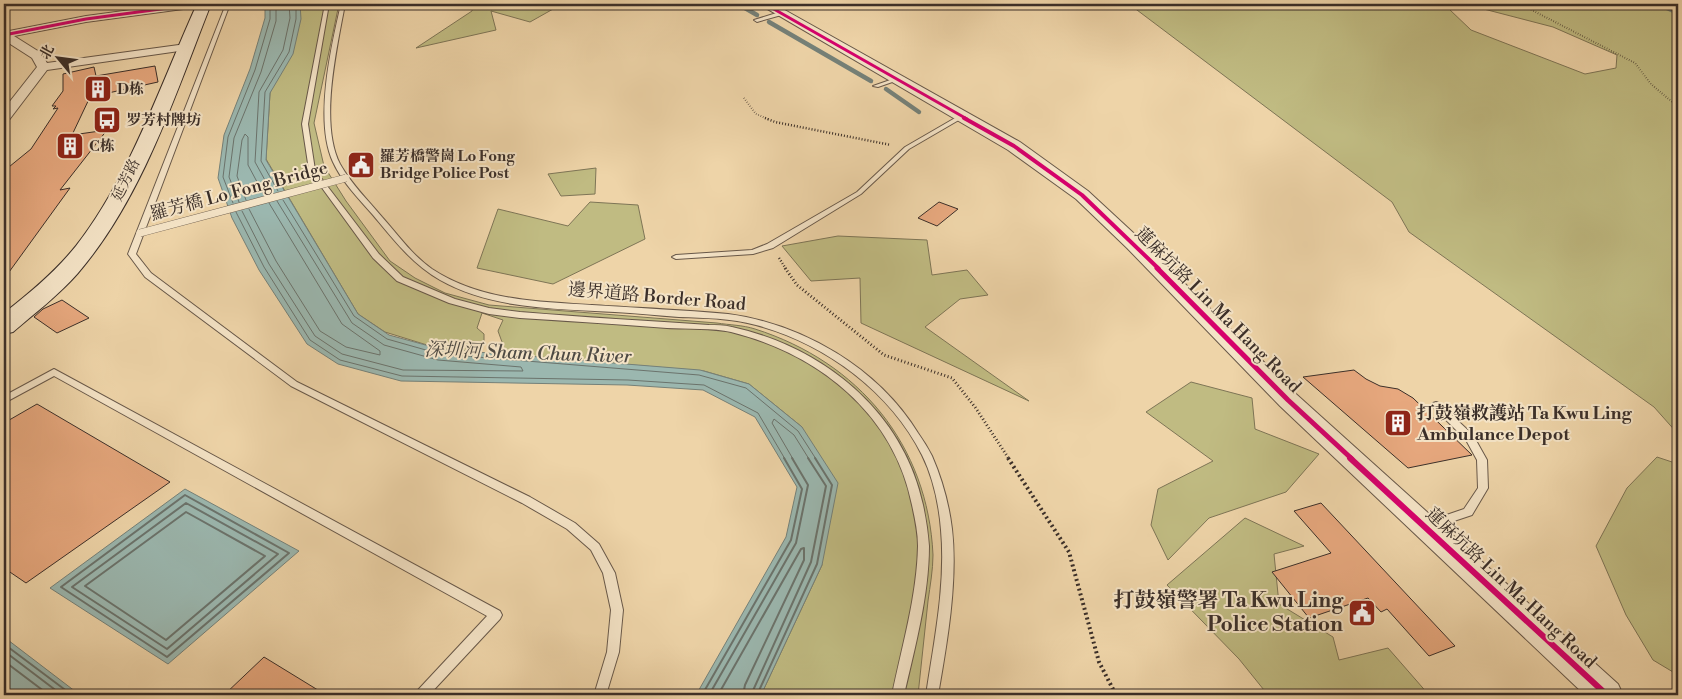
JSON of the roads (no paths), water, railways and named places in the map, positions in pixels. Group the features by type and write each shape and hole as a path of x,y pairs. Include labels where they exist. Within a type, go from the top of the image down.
{"main road":[{"name":"延芳路","path":"4,326 69,269 93,239 115,204 138,158 204,4"}],"street":[{"path":"4,35 77,20 198,4"},
{"name":"蓮麻坑路 Lin Ma Hang Road","path":"768,12 898,79 1014,146 1055,174 1105,216 1269,382 1606,695"},
{"path":"4,35 37,56 43,67"},
{"path":"4,117 43,67 186,47"}],"lane":[{"path":"228,4 132,254 148,275 294,384 526,500 571,526 595,547 609,573 617,610 613,652 600,695"},
{"path":"327,4 305,124 312,170 376,256 400,279 444,298 490,311 520,316 730,329 754,335 789,348 828,371 859,396 888,430 907,463 922,528 920,582 898,695"},
{"name":"邊界道路 Border Road","path":"343,4 333,53 328,127 331,151 346,178 412,256 430,271 460,286 485,295 525,302 716,316 755,322 816,346 862,376 889,402 910,427 928,459 942,495 949,542 948,577 932,695"},
{"path":"876,86 898,79"},
{"path":"676,257 753,252 770,246 858,193 906,148 962,116"},
{"name":"羅芳橋 Lo Fong Bridge","path":"140,233 346,178"},
{"path":"4,400 54,372 496,615 421,695"},
{"path":"1424,527 1468,512 1483,488 1482,460 1470,438 1436,405"}],"water":[{"path":"265,4 300,4 301,19 293,54 270,93 266,160 358,314 389,335 440,349 700,370 749,384 802,427 838,483 822,565 761,695 696,695 786,537 797,487 755,417 703,390 627,385 401,381 338,364 307,344 259,270 232,218 218,178 224,135 250,69 265,18"},
{"path":"185,489 299,551 168,664 50,588"},
{"path":"4,637 80,695 4,695"}],"waterway":[{"path":"738,4 757,15"},
{"path":"1665,4 1667,8 1678,13"},
{"path":"769,22 871,81"},
{"path":"886,89 919,112"}],"place":[{"name":"D栋","path":"98,89"},
{"name":"罗芳村牌坊","path":"107,120"},
{"name":"C栋","path":"70,146"},
{"name":"羅芳橋警崗 Lo Fong Bridge Police Post","path":"361,165"},
{"name":"打鼓嶺救護站 Ta Kwu Ling Ambulance Depot","path":"1398,423"},
{"name":"打鼓嶺警署 Ta Kwu Ling Police Station","path":"1362,613"}],"water label":[{"name":"深圳河 Sham Chun River","path":"528,353"}]}
